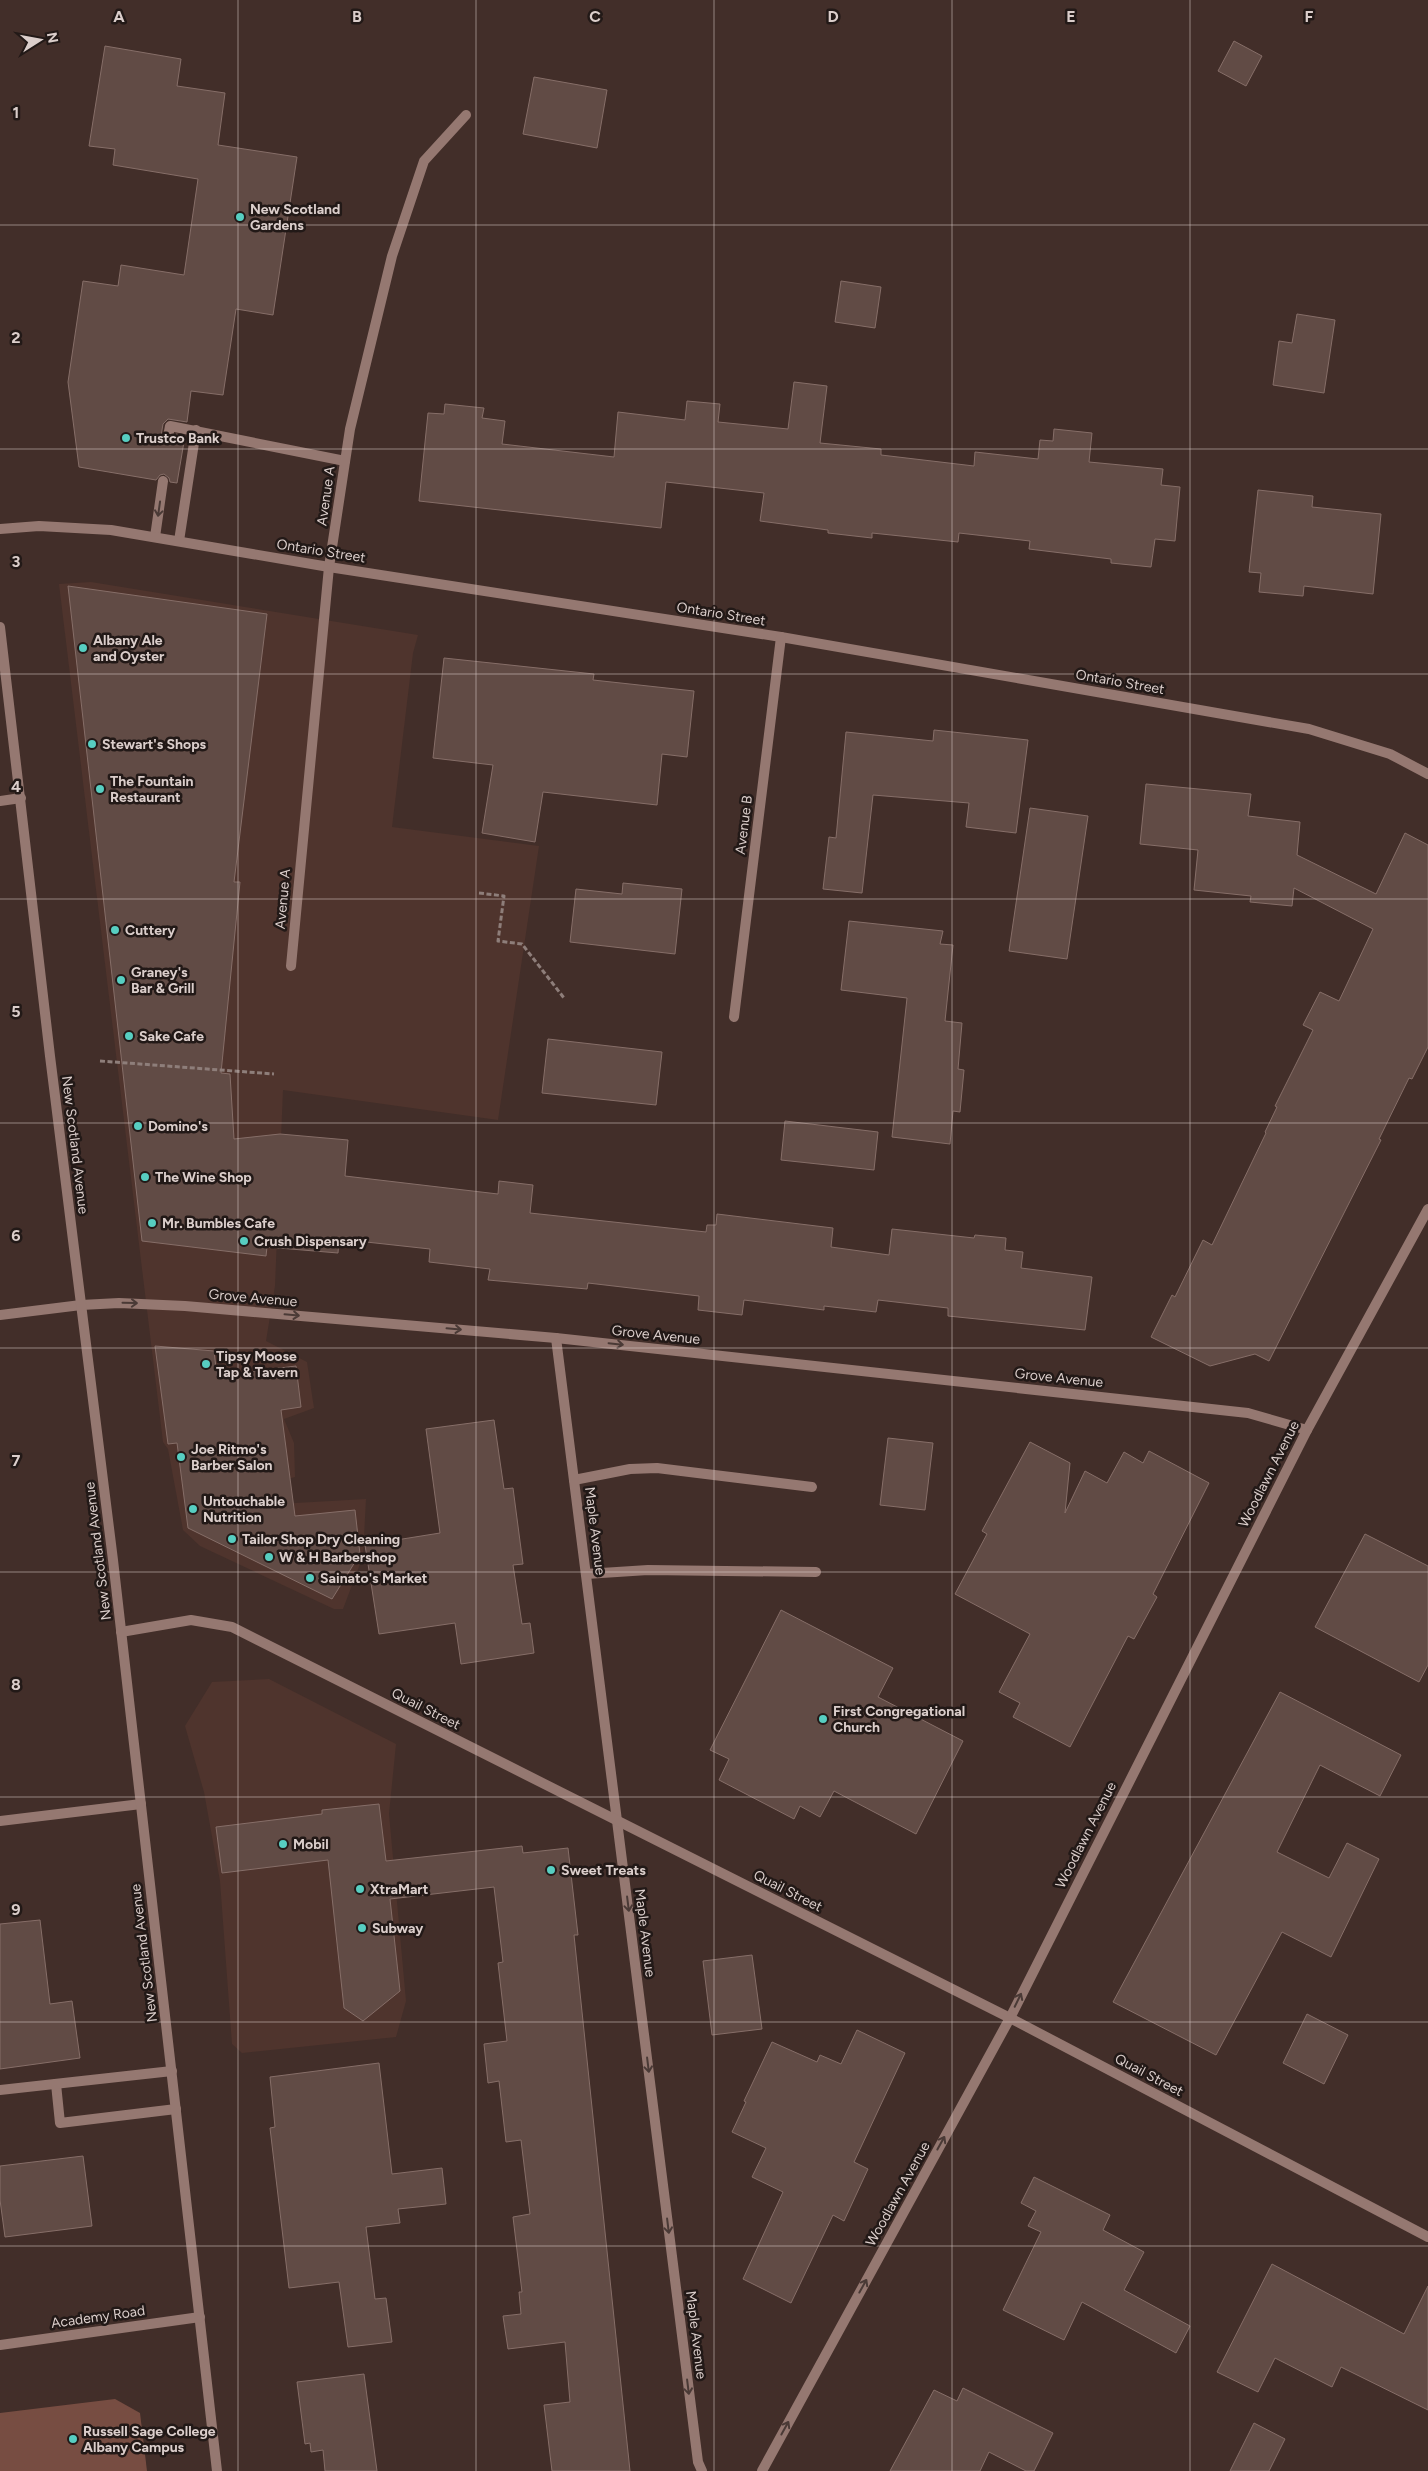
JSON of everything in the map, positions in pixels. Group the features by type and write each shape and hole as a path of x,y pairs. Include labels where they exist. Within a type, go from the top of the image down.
{"street":[{"name":"Avenue A","path":"291,966 329,567 350,429 392,256 424,161 466,115"},
{"path":"168,437 170,426 345,461"},
{"path":"179,541 196,430"},
{"path":"155,537 163,481"},
{"name":"Ontario Street","path":"0,530 54,526 111,530 329,567 781,637 1309,729 1390,754 1428,774"},
{"name":"New Scotland Avenue","path":"0,628 121,1632 217,2471"},
{"name":"Avenue B","path":"734,1017 781,637"},
{"path":"0,801 21,798"},
{"name":"Woodlawn Avenue","path":"762,2471 1010,2018 1307,1430 1428,1209"},
{"name":"Grove Avenue","path":"0,1315 81,1304 150,1304 556,1338 1248,1412 1307,1430"},
{"name":"Maple Avenue","path":"556,1338 698,2462 702,2471"},
{"path":"574,1480 630,1469 657,1468 812,1487"},
{"path":"586,1574 648,1570 816,1572"},
{"name":"Quail Street","path":"121,1632 191,1620 232,1627 1010,2018 1428,2237"},
{"path":"0,1821 141,1804"},
{"path":"0,2090 172,2071"},
{"path":"56,2084 60,2123 176,2109"},
{"name":"Academy Road","path":"0,2345 200,2317"}],"path":[{"path":"479,894 504,896 498,941 522,944 564,998"},
{"path":"100,1061 274,1074"}],"shaded area":[{"path":"91,582 418,635 413,653 392,827 539,846 498,1120 283,1090 275,1286 266,1341 307,1362 314,1408 284,1419 294,1443 295,1477 272,1483 278,1504 366,1499 363,1556 343,1609 334,1609 200,1546 183,1530 168,1449 163,1442 59,584"},
{"path":"269,1679 396,1744 389,1814 406,2001 396,2037 242,2053 232,2044 220,1881 204,1792 185,1726 212,1682"},
{"name":"Russell Sage College Albany Campus","path":"115,2399 140,2413 147,2471 0,2471 0,2413"}],"building":[{"path":"1234,41 1262,56 1246,86 1218,71"},
{"name":"New Scotland Gardens","path":"105,46 181,59 177,86 225,93 218,145 297,157 273,315 236,309 223,395 191,391 187,422 168,419 163,424 161,436 164,443 173,442 176,434 185,436 177,483 170,482 169,478 164,474 160,475 156,480 79,467 68,382 83,281 118,286 121,265 184,275 198,179 113,165 115,149 89,146"},
{"path":"534,77 607,90 597,148 523,134"},
{"path":"841,281 881,287 875,328 835,322"},
{"path":"1297,314 1335,320 1324,393 1273,385 1279,341 1292,343"},
{"path":"794,382 827,386 820,443 881,449 881,455 974,466 975,452 1038,459 1040,440 1053,441 1054,429 1092,433 1089,462 1163,469 1161,485 1180,487 1175,541 1155,539 1151,567 1111,563 1111,559 1029,549 1030,541 959,533 958,542 872,533 872,538 828,533 828,530 760,521 764,493 666,482 661,528 419,501 428,413 444,414 445,404 484,408 482,418 505,421 502,444 614,457 618,412 685,420 687,401 720,404 718,422 788,429"},
{"path":"1258,490 1313,496 1312,507 1381,514 1373,594 1304,586 1303,596 1259,592 1261,573 1249,572"},
{"path":"68,586 267,614 234,882 240,882 221,1073 230,1074 234,1139 280,1134 348,1140 345,1176 498,1194 499,1181 533,1185 530,1213 706,1232 707,1225 716,1225 717,1214 833,1228 831,1247 889,1255 892,1229 974,1238 975,1235 1006,1238 1005,1250 1023,1252 1021,1268 1092,1277 1085,1330 948,1316 948,1308 878,1300 876,1312 824,1306 824,1310 744,1300 742,1315 698,1310 699,1296 588,1283 587,1289 488,1280 490,1269 429,1262 430,1249 339,1239 338,1253 267,1247 266,1256 142,1241"},
{"path":"444,658 594,674 593,680 694,691 687,757 662,754 657,805 543,792 535,842 482,833 493,765 433,758"},
{"path":"934,730 1028,740 1016,833 966,827 969,803 873,795 862,893 823,889 829,837 836,838 846,732 933,741"},
{"path":"1146,784 1251,794 1248,816 1300,822 1297,855 1376,894 1405,833 1428,845 1428,1047 1412,1079 1409,1078 1379,1139 1381,1140 1269,1361 1255,1354 1210,1366 1151,1337 1172,1295 1175,1297 1203,1240 1212,1245 1266,1133 1277,1107 1275,1106 1313,1030 1303,1025 1320,992 1339,1001 1373,929 1294,888 1292,906 1250,902 1251,896 1194,890 1198,850 1140,844"},
{"path":"1030,808 1088,816 1067,959 1009,951"},
{"path":"623,883 682,889 675,954 570,942 576,889 622,894"},
{"path":"849,921 943,931 940,944 953,945 945,1021 962,1023 958,1069 964,1070 960,1112 953,1111 950,1144 892,1137 907,998 841,990"},
{"path":"548,1039 662,1052 656,1105 542,1093"},
{"path":"785,1121 878,1132 874,1170 781,1160"},
{"path":"155,1346 214,1351 217,1376 296,1366 301,1407 281,1410 295,1516 355,1510 360,1554 332,1599 188,1528 177,1443 168,1444"},
{"path":"494,1420 504,1489 513,1488 523,1564 513,1565 522,1624 530,1623 534,1653 461,1664 455,1623 379,1634 365,1545 440,1533 426,1429"},
{"path":"888,1438 933,1443 925,1510 880,1505"},
{"path":"1030,1442 1070,1463 1065,1513 1085,1471 1107,1483 1124,1452 1143,1463 1149,1451 1209,1483 1153,1594 1157,1597 1134,1639 1128,1636 1070,1747 1013,1717 1020,1703 999,1692 1030,1634 955,1594 987,1534 982,1531"},
{"path":"1365,1534 1428,1566 1428,1665 1419,1682 1315,1627"},
{"name":"First Congregational Church","path":"781,1610 893,1668 878,1697 963,1741 916,1834 834,1791 820,1817 800,1806 794,1819 719,1780 729,1759 710,1750"},
{"path":"1280,1692 1401,1755 1380,1796 1320,1765 1277,1852 1329,1878 1347,1843 1379,1859 1331,1957 1282,1932 1216,2055 1113,2002"},
{"path":"379,1804 386,1861 522,1846 523,1853 568,1848 578,1935 574,1935 630,2471 552,2471 544,2405 570,2402 565,2342 508,2349 503,2316 521,2314 519,2292 522,2292 513,2217 530,2214 521,2140 506,2142 499,2081 488,2083 484,2044 507,2041 498,1963 503,1962 494,1887 390,1899 400,1991 363,2021 344,2008 328,1860 222,1873 216,1827 322,1814 322,1810"},
{"path":"40,1920 50,2004 72,2001 80,2058 0,2069 0,1924"},
{"path":"752,1955 762,2029 712,2035 703,1961"},
{"path":"1307,2014 1348,2035 1324,2084 1283,2063"},
{"path":"857,2030 905,2053 854,2162 868,2169 844,2221 833,2215 791,2303 743,2279 783,2192 752,2177 766,2148 732,2132 746,2102 744,2101 772,2042 817,2062 820,2055 841,2064"},
{"path":"379,2063 392,2174 442,2168 446,2204 398,2209 400,2223 366,2227 375,2299 386,2298 392,2342 348,2347 339,2282 289,2288 270,2128 275,2127 270,2077"},
{"path":"83,2156 92,2226 5,2237 0,2200 0,2166"},
{"path":"1034,2177 1110,2215 1103,2230 1144,2252 1124,2290 1190,2326 1176,2353 1082,2302 1064,2340 1003,2310 1041,2232 1028,2226 1036,2211 1021,2203"},
{"path":"1272,2264 1404,2334 1428,2286 1428,2410 1341,2367 1332,2387 1275,2358 1258,2392 1217,2372"},
{"path":"364,2374 377,2471 325,2471 323,2450 311,2452 310,2443 305,2444 297,2382"},
{"path":"963,2388 1053,2433 1034,2471 1026,2471 989,2452 980,2471 890,2471 934,2390 957,2401"},
{"path":"1254,2423 1285,2439 1269,2471 1230,2471"}],"place":[{"name":"New Scotland Gardens","path":"240,217"},
{"name":"Trustco Bank","path":"126,438"},
{"name":"Albany Ale and Oyster","path":"83,648"},
{"name":"Stewart's Shops","path":"92,744"},
{"name":"The Fountain Restaurant","path":"100,789"},
{"name":"Cuttery","path":"115,930"},
{"name":"Graney's Bar & Grill","path":"121,980"},
{"name":"Sake Cafe","path":"129,1036"},
{"name":"Domino's","path":"138,1126"},
{"name":"The Wine Shop","path":"145,1177"},
{"name":"Mr. Bumbles Cafe","path":"152,1223"},
{"name":"Crush Dispensary","path":"244,1241"},
{"name":"Tipsy Moose Tap & Tavern","path":"206,1364"},
{"name":"Joe Ritmo's Barber Salon","path":"181,1457"},
{"name":"Untouchable Nutrition","path":"193,1509"},
{"name":"Tailor Shop Dry Cleaning","path":"232,1539"},
{"name":"W & H Barbershop","path":"269,1557"},
{"name":"Sainato's Market","path":"310,1578"},
{"name":"First Congregational Church","path":"823,1719"},
{"name":"Mobil","path":"283,1844"},
{"name":"Sweet Treats","path":"551,1870"},
{"name":"XtraMart","path":"360,1889"},
{"name":"Subway","path":"362,1928"},
{"name":"Russell Sage College Albany Campus","path":"73,2439"}]}
